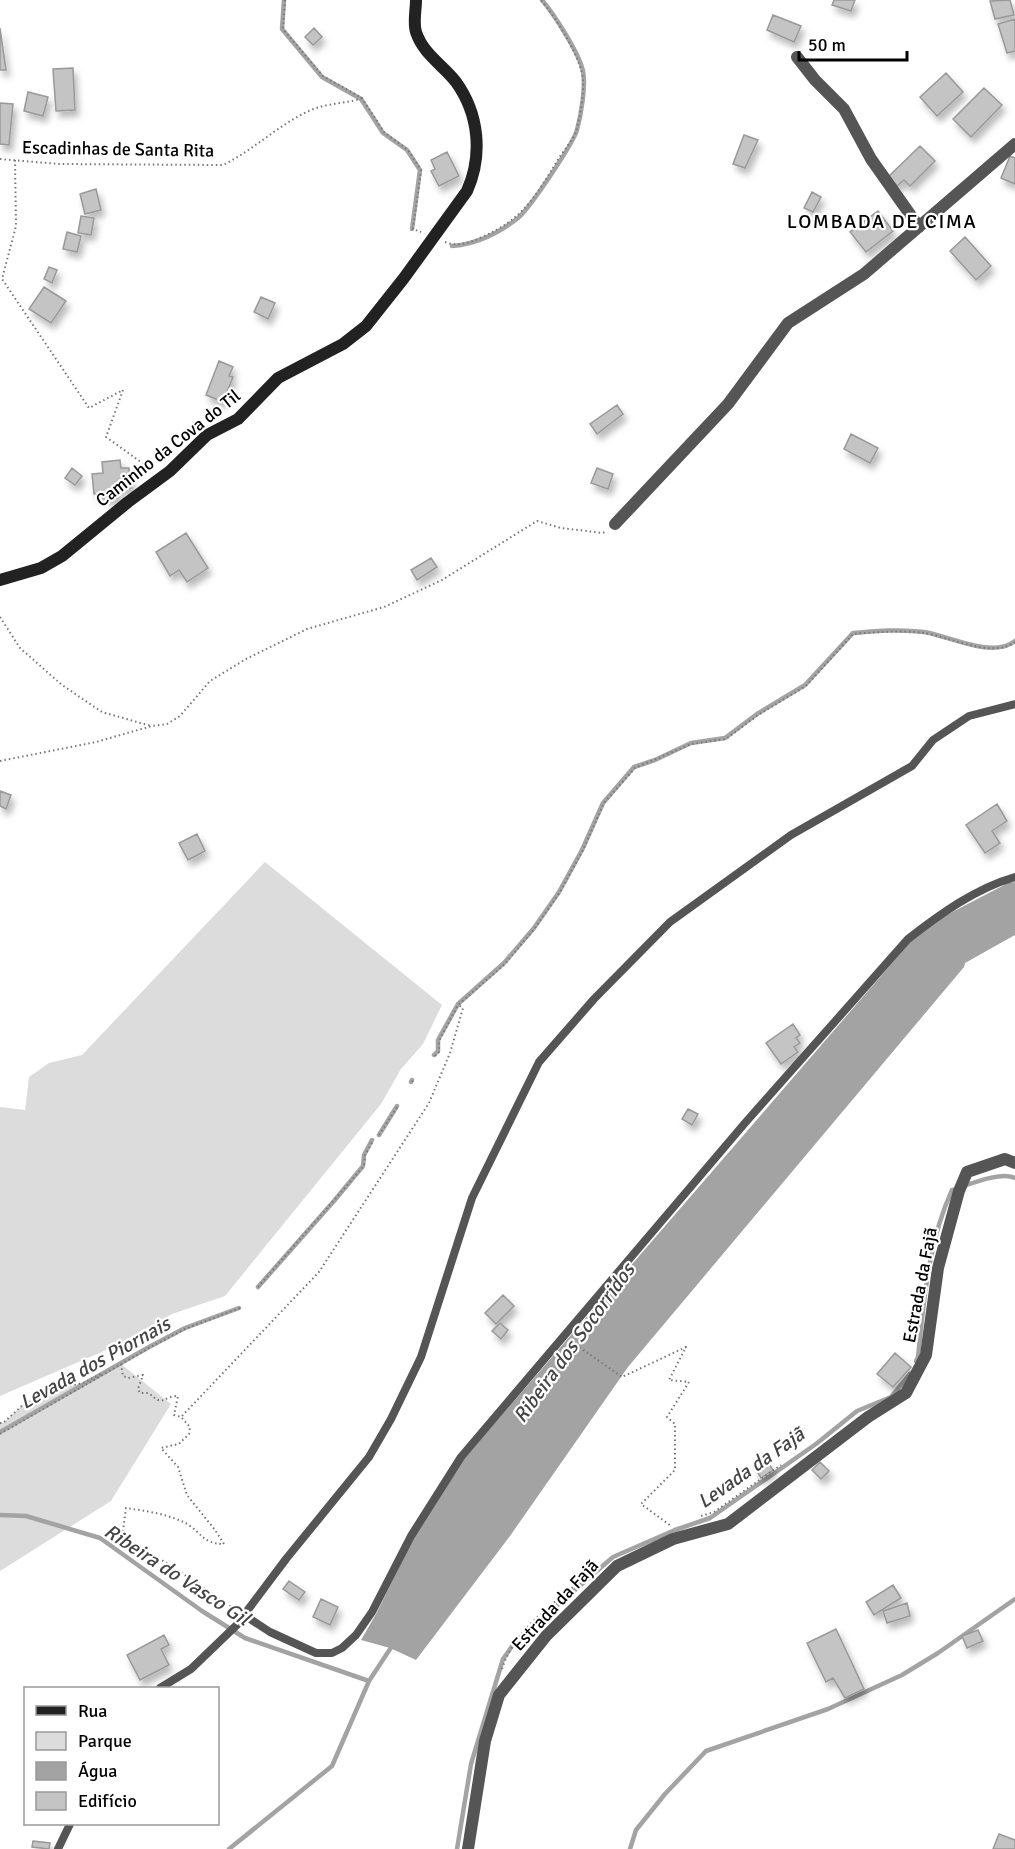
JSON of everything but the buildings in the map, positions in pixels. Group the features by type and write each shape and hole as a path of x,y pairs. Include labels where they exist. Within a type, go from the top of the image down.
{"street":[{"name":"Caminho da Cova do Til","path":"0,580 41,568 62,556 162,477 207,435 238,419 278,378 343,344 366,326 467,191 474,175 478,149 474,117 456,82 424,48 418,37 415,29 416,0"},
{"path":"797,57 815,80 844,109 871,159 919,227"},
{"path":"615,524 728,404 788,323 864,274 1015,144"},
{"name":"Estrada da Fajã","path":"468,1849 485,1741 499,1695 546,1636 617,1566 670,1532 728,1524 868,1418 906,1393 926,1354 938,1268 959,1191 967,1172 1005,1159 1015,1163"}],"lane":[{"path":"163,1687 191,1669 244,1617 286,1559 369,1457 392,1419 422,1357 472,1198 539,1062 594,999 670,922 791,835 912,766 933,740 969,716 1015,704"},
{"path":"244,1617 316,1653 332,1653 342,1648 356,1635 372,1612 411,1536 461,1457 745,1123 908,939 935,918 998,882 1015,877"},
{"path":"58,1849 70,1825"}],"path":[{"path":"285,0 283,28 323,76 362,98 384,132 408,150 422,170 413,229 452,245 468,243 499,230 519,216 534,199 576,132 583,84 582,70 554,16 541,0"},
{"name":"Escadinhas de Santa Rita","path":"0,159 59,164 223,165 238,158 273,132 312,109 362,98"},
{"path":"15,160 16,226 2,279 89,408 123,390 106,438 162,477"},
{"path":"0,761 96,742 167,724 180,716 210,681 246,659 307,629 384,607 422,590 537,521 561,528 603,533 615,524"},
{"path":"0,617 20,648 62,685 102,712 152,726"},
{"path":"435,1056 439,1052 439,1041 458,1005 505,964 535,928 565,884 604,803 635,768 691,744 726,739 758,715 806,686 853,634 888,630 925,633 994,649 1008,647 1015,642"},
{"path":"181,1417 319,1272 429,1103 450,1053 463,1008 458,1005"},
{"path":"379,1135 398,1106"},
{"path":"258,1287 364,1166 365,1155 373,1141"},
{"path":"0,1434 185,1329 240,1308"},
{"path":"562,1336 622,1377 686,1347 669,1380 689,1382 667,1417 675,1424 675,1470 641,1504 670,1532 678,1523"},
{"path":"121,1364 123,1376 143,1375 138,1389 140,1393 149,1393 156,1401 161,1402 172,1396 178,1396 174,1415 181,1417 190,1427 189,1434 178,1444 161,1448 178,1467 188,1495 224,1544 212,1544 189,1525 176,1519 150,1511 126,1508 122,1538 167,1563 244,1617"},
{"path":"0,1423 3,1423 25,1403 59,1388 83,1383 121,1364"},
{"path":"696,1518 714,1512 781,1465"},
{"path":"501,1670 507,1653 519,1636 590,1573"}],"green space":[{"path":"265,862 442,1005 423,1044 401,1069 381,1104 225,1296 172,1314 113,1347 0,1396 0,1107 25,1110 29,1077 49,1063 82,1055"},
{"path":"121,1364 171,1404 111,1501 0,1571 0,1423 3,1423 25,1403 59,1388 83,1383"}],"water":[{"path":"1015,882 1015,935 965,963 628,1367 510,1536 416,1660 390,1648 361,1640 414,1537 463,1460 912,940 937,920 1008,883"}],"waterway":[{"name":"Levada dos Piornais","path":"284,0 282,29 322,77 361,99 383,133 407,150 420,170 412,229"},
{"name":"Levada dos Piornais","path":"452,246 487,237 518,218 550,176 577,130 584,77 581,63 566,34 542,0"},
{"name":"Levada dos Piornais","path":"434,1055 438,1051 438,1040 458,1004 504,963 534,928 559,892 582,850 603,803 634,767 691,743 725,738 757,714 805,685 853,633 897,630 924,632 971,645 995,648 1015,641"},
{"name":"Levada dos Piornais","path":"379,1135 397,1106"},
{"name":"Levada dos Piornais","path":"258,1287 363,1166 364,1155 372,1140"},
{"name":"Levada da Fajã","path":"916,1361 932,1251 952,1190 993,1177 1015,1178"},
{"name":"Levada dos Piornais","path":"0,1432 185,1328 239,1308"},
{"name":"Levada da Fajã","path":"457,1849 471,1764 503,1659 515,1642 613,1557 675,1530 710,1518 816,1444 857,1411 891,1397 910,1374"},
{"name":"Ribeira do Vasco Gil","path":"0,1515 26,1516 100,1538 202,1611 245,1638 369,1681"},
{"path":"630,1849 636,1830 665,1794 706,1751 828,1709 902,1675 938,1653 1015,1599"},
{"name":"Ribeira dos Socorridos","path":"229,1849 332,1766 369,1681 394,1643"}],"district":[{"name":"LOMBADA DE CIMA","path":"882,221"}]}
